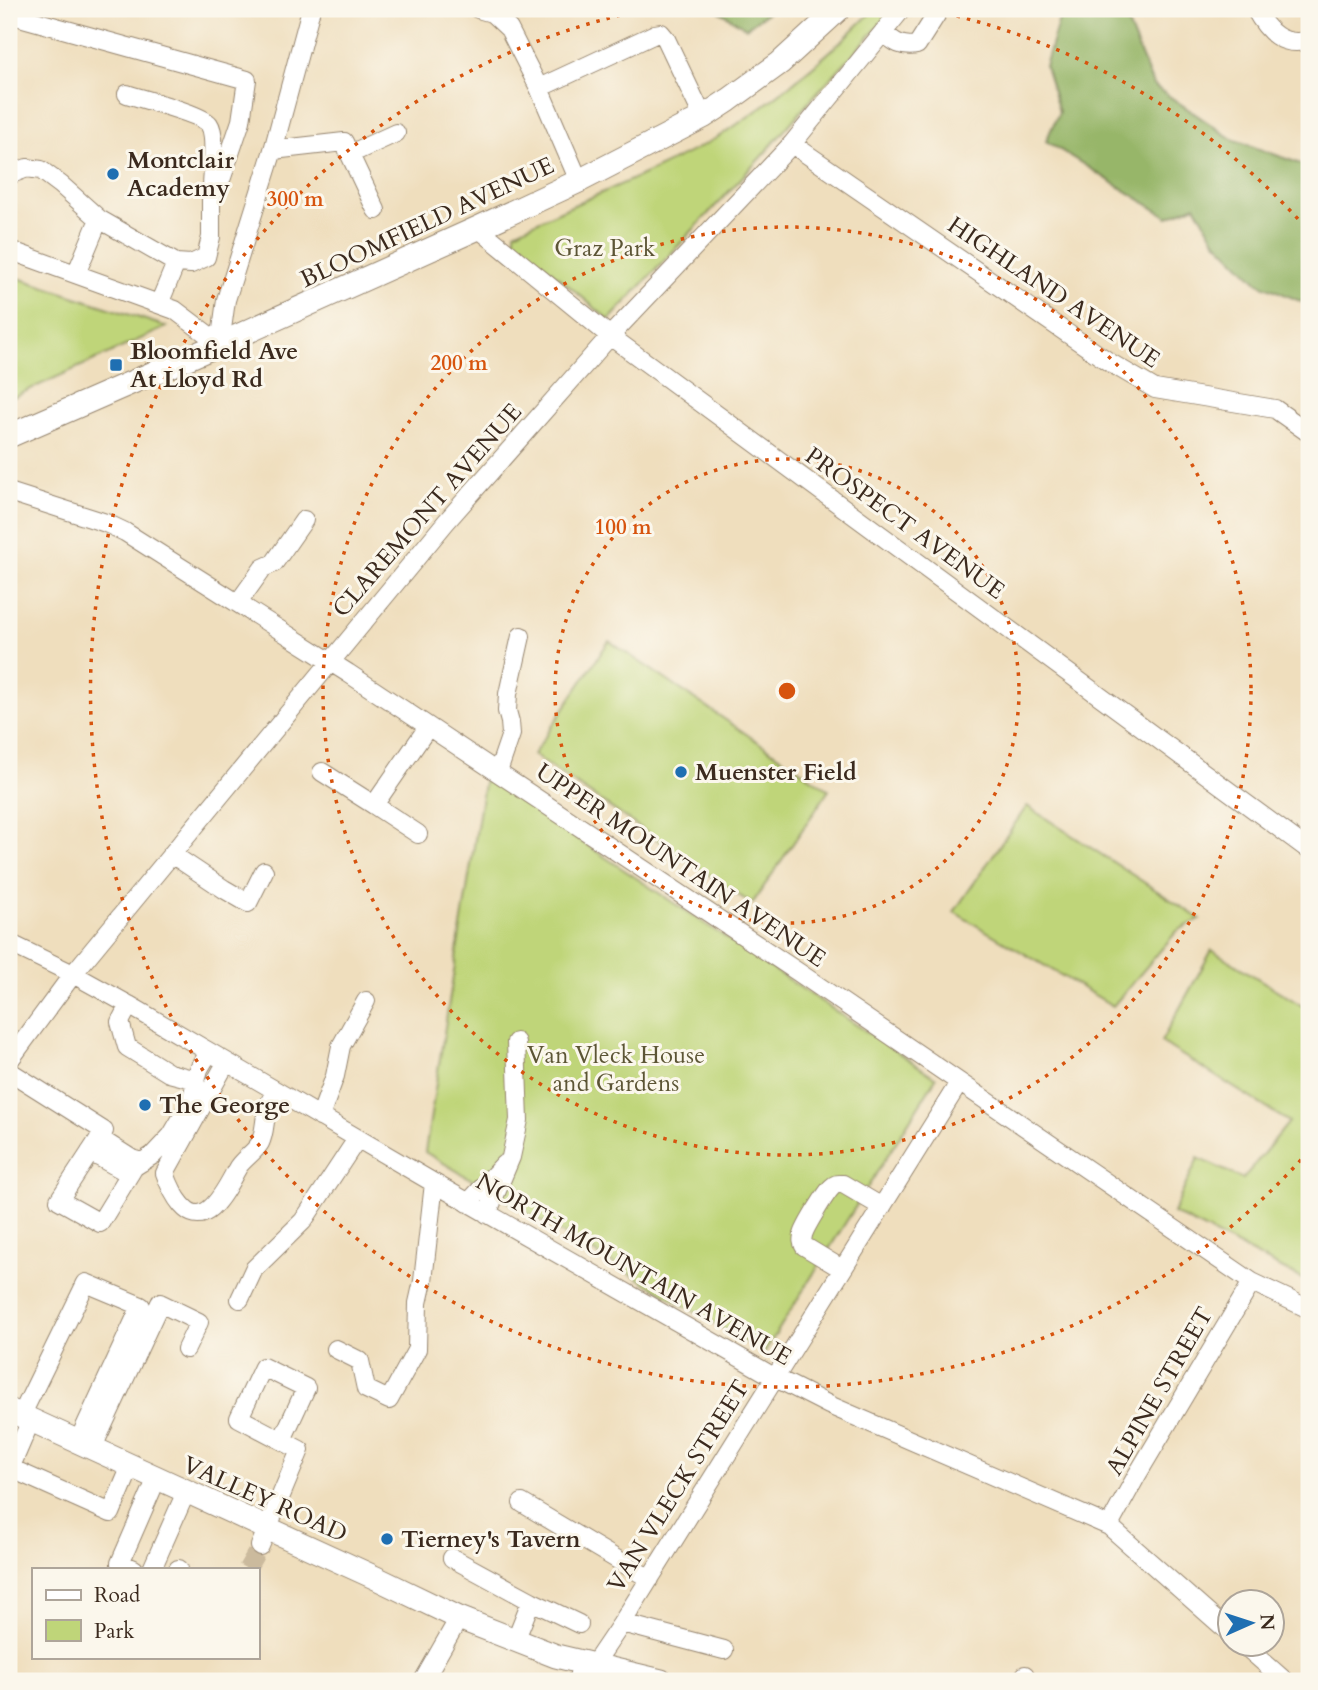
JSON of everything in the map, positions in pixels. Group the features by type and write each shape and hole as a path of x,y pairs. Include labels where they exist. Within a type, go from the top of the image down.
{"main road":[{"name":"BLOOMFIELD AVENUE","path":"9,436 478,229 579,181 703,117 738,94 780,63 839,9"},
{"name":"VALLEY ROAD","path":"20,1415 187,1492 264,1537 556,1656 584,1670 662,1681"}],"street":[{"path":"9,250 175,310 220,344 226,300 273,150 311,9"},
{"path":"478,9 492,13 509,29 539,88 579,181"},
{"name":"CLAREMONT AVENUE","path":"9,1060 73,974 446,522 610,337 792,144 902,9"},
{"path":"884,33 897,44 909,47 917,45 940,9"},
{"path":"1255,9 1262,22 1276,37 1299,43 1309,40"},
{"path":"9,14 247,80 241,121 222,177 212,192"},
{"path":"539,88 661,33 703,117"},
{"path":"9,175 27,168 41,170 99,219 176,263 191,264 206,257 211,237 213,135 208,124 197,117 127,94"},
{"path":"350,154 396,132"},
{"path":"273,150 344,142 376,210"},
{"name":"HIGHLAND AVENUE","path":"792,144 1109,362 1155,389 1275,409 1309,432"},
{"path":"76,274 99,219"},
{"name":"PROSPECT AVENUE","path":"478,229 610,337 1309,850"},
{"path":"159,304 176,263"},
{"name":"UPPER MOUNTAIN AVENUE","path":"9,492 106,523 148,546 498,772 798,972 1252,1282 1309,1309"},
{"path":"238,603 263,568 274,563 304,520"},
{"path":"498,772 511,734 507,711 508,694 521,636"},
{"path":"374,805 428,727"},
{"path":"322,772 418,834"},
{"path":"173,855 248,903 264,872"},
{"name":"NORTH MOUNTAIN AVENUE","path":"9,943 129,1005 487,1214 775,1377 829,1405 1109,1526 1216,1621"},
{"path":"320,1117 335,1076 341,1046 366,1001"},
{"path":"129,1005 120,1022 127,1047 169,1073 196,1080"},
{"path":"487,1214 511,1157 519,1120 516,1042"},
{"path":"9,1071 104,1132 59,1200 100,1223 136,1168 172,1136 191,1102 199,1069 209,1052"},
{"path":"226,1063 165,1173 177,1200 186,1210 198,1214 209,1210 219,1200 240,1164 258,1146 267,1109 275,1091"},
{"name":"VAN VLECK STREET","path":"584,1670 622,1623 959,1083"},
{"path":"240,1299 254,1269 303,1221 357,1139"},
{"path":"95,1145 132,1159 136,1168"},
{"path":"468,1203 511,1157"},
{"path":"336,1349 360,1361 366,1389 389,1401 417,1349 418,1303 434,1183"},
{"path":"842,1269 804,1246 804,1232 814,1214 832,1187 837,1184 843,1184 882,1207"},
{"name":"ALPINE STREET","path":"1109,1526 1252,1282"},
{"path":"85,1445 141,1306 86,1283 20,1415 9,1470 111,1513 131,1466"},
{"path":"85,1445 160,1303 199,1322 186,1349"},
{"path":"264,1537 300,1450 282,1440"},
{"path":"132,1568 120,1563 157,1478"},
{"path":"152,1568 187,1492"},
{"path":"522,1503 649,1579"},
{"path":"452,1558 579,1624"},
{"path":"515,1641 531,1601"},
{"path":"423,1681 459,1618"},
{"path":"622,1623 724,1650"},
{"path":"1259,1658 1285,1681"}],"green space":[{"path":"716,9 772,9 746,28"},
{"name":"Graz Park","path":"874,9 895,9 609,320 515,240 515,232 668,163 726,132 804,74"},
{"path":"1062,9 1122,9 1153,85 1232,139 1309,167 1309,305 1258,283 1215,240 1195,205 1168,217 1046,141 1059,112 1045,66"},
{"path":"9,275 167,327 9,399"},
{"name":"Muenster Field","path":"609,641 829,790 752,904 533,755"},
{"name":"Van Vleck House and Gardens","path":"485,777 936,1078 764,1353 425,1152"},
{"path":"1027,806 1200,919 1177,931 1113,1006 954,912"},
{"path":"1212,950 1309,1010 1309,1282 1173,1213 1198,1158 1243,1179 1289,1122 1161,1042"}],"tunnel":[{"path":"248,1568 260,1546"}],"place":[{"name":"Montclair Academy","path":"113,174"},
{"name":"Bloomfield Ave At Lloyd Rd","path":"116,365"},
{"name":"Muenster Field","path":"681,772"},
{"name":"The George","path":"145,1105"},
{"name":"Tierney's Tavern","path":"387,1539"}]}
